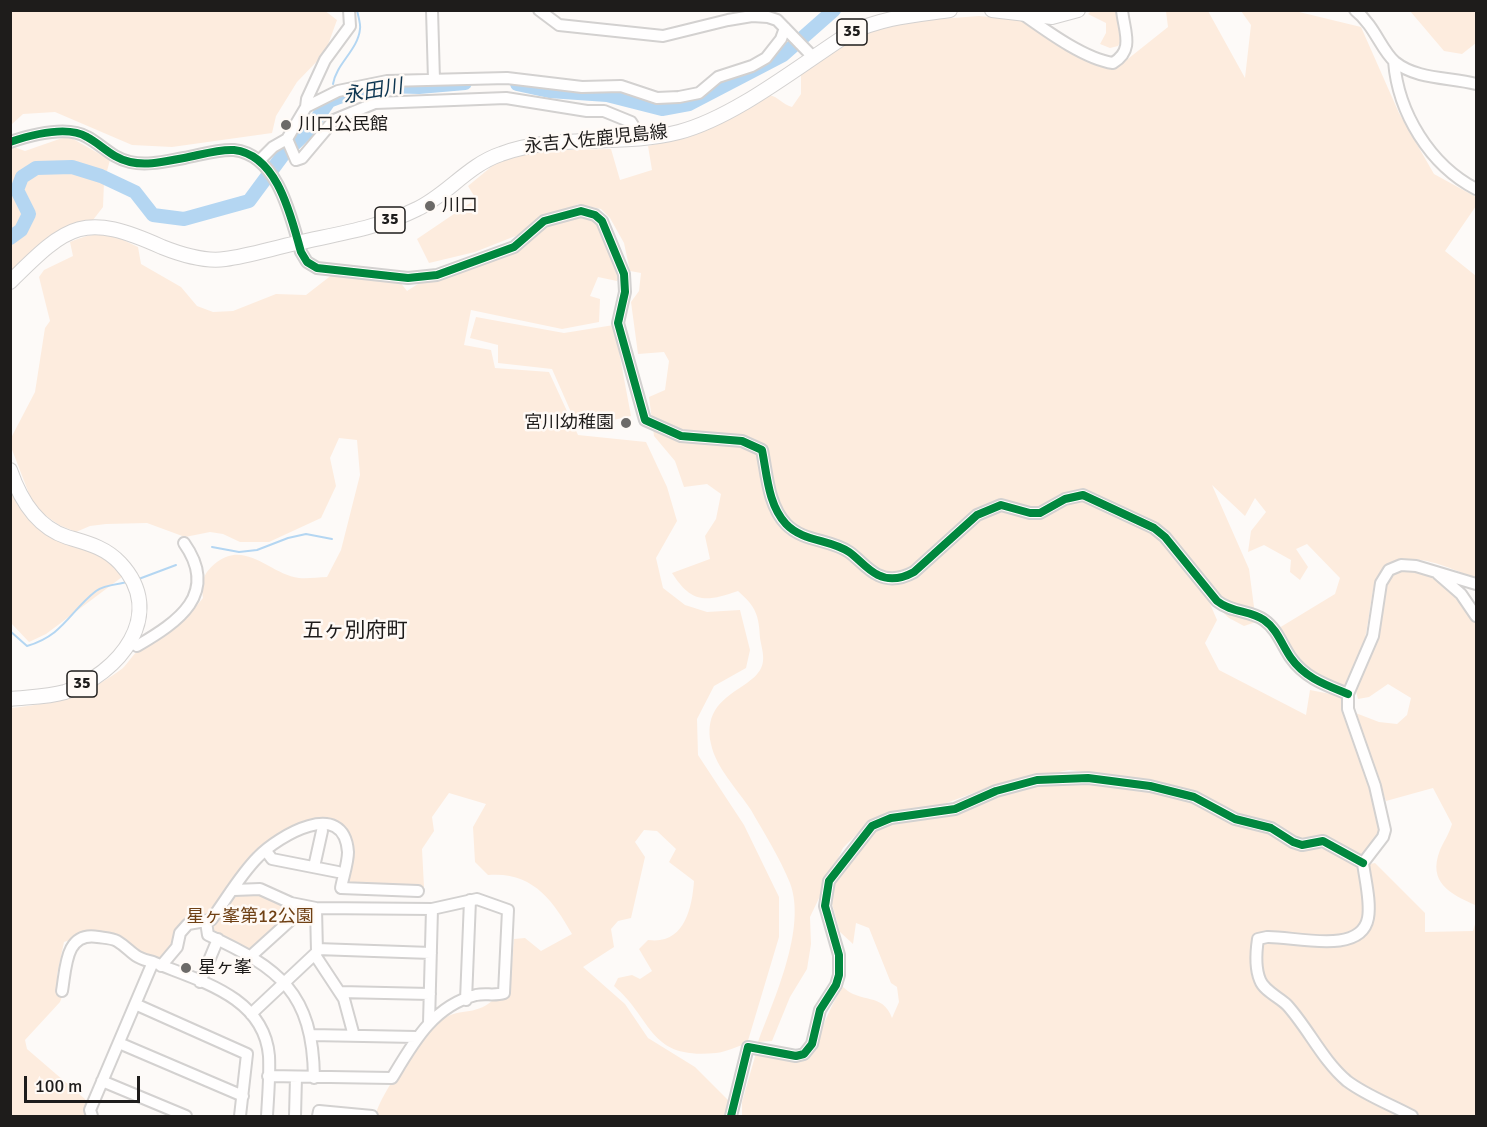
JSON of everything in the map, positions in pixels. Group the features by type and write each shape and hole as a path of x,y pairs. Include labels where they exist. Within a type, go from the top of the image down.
{"main road":[{"name":"永吉入佐鹿児島線","path":"10,282 57,240 84,228 116,228 173,252 223,260 395,219 419,208 479,164 519,148 539,144 641,138 679,132 708,120 768,87 810,53 870,23 950,10"},
{"path":"992,10 1052,17 1078,10"},
{"path":"10,470 21,499 44,524 65,537 91,543 111,554 132,579 139,606 133,638"},
{"name":"35","path":"10,699 47,696 76,687 115,662 133,638"}],"street":[{"path":"259,161 273,147 288,142 306,107 307,99 325,60 350,26 349,10"},
{"path":"432,10 434,80"},
{"path":"539,10 559,25 663,36 752,16 777,20 810,53"},
{"path":"1024,15 1050,34 1102,62 1113,63 1122,58 1127,50 1122,10"},
{"path":"1355,10 1378,35 1394,61 1400,96 1430,151 1450,173 1476,189"},
{"path":"306,107 338,92 387,81 507,78 582,87 603,84 621,86 657,98 679,97 699,93 718,77 766,58 788,30"},
{"path":"1394,61 1419,74 1476,84"},
{"path":"288,142 296,160 307,152 334,120 375,103 506,98 587,111 604,111 631,122 641,138"},
{"path":"10,142 41,135 73,132 88,137 110,153 129,162 159,163 233,150 244,152 268,169 279,190 303,257 317,268 408,278 437,275 514,247 544,221 581,211 596,215 602,221 624,274 625,292 618,323 645,420 681,436 742,441 762,450 776,510 787,525 804,537 837,546 878,575 891,579 904,577 914,572 977,515 989,508 1001,505 1030,513 1040,513 1065,499 1083,495 1154,528 1165,537 1218,602 1226,608 1262,618 1273,627 1300,669 1320,683 1348,694"},
{"path":"133,638 137,646 168,627 191,605 197,592 197,575 193,555 184,543"},
{"path":"1412,1116 1378,1101 1347,1080 1304,1025 1259,979 1258,939 1273,936 1331,942 1343,941 1363,930 1368,918 1363,863 1383,837 1385,830 1375,786 1351,718 1348,694 1352,680 1367,653 1373,636 1379,590 1389,570 1401,565 1436,572 1476,584"},
{"path":"1436,572 1461,594 1476,616"},
{"path":"732,1116 748,1047 796,1056 804,1054 812,1044 820,1010 836,985 838,975 839,955 825,906 829,881 860,838 878,823 908,815 933,814 955,809 996,790 1037,780 1088,778 1150,786 1194,797 1235,819 1270,828 1293,842 1302,845 1323,841 1363,863"},
{"path":"92,1116 90,1110 102,1081 135,1004 157,964 177,947 184,927 212,920 258,856 308,824 324,823 340,832 348,853 341,888 418,891"},
{"path":"314,867 322,831"},
{"path":"266,851 272,859 338,872"},
{"path":"234,890 260,889 311,908 432,909 477,898 508,910 504,993 476,995 445,1010 416,1037 389,1080 268,1076"},
{"path":"466,1000 470,900"},
{"path":"311,908 316,952 340,992 354,1036"},
{"path":"252,955 311,908"},
{"path":"429,1023 432,909"},
{"path":"206,922 208,935 252,955 274,971 294,995 311,1035 314,1077"},
{"path":"62,991 68,951 73,944 90,936 115,940 132,956 224,992 251,1014 266,1041 267,1116"},
{"path":"200,982 218,939"},
{"path":"251,1014 316,952 431,953"},
{"path":"340,992 430,994"},
{"path":"135,1004 244,1051 247,1059 240,1116"},
{"path":"311,1035 416,1037"},
{"path":"119,1043 243,1096"},
{"path":"295,1116 296,1077"},
{"path":"102,1081 186,1116"},
{"path":"318,1116 319,1112 372,1116"}],"green space":[{"path":"324,10 337,20 325,53 297,82 276,116 272,133 172,147 132,145 55,112 23,114 11,125 11,11"},
{"path":"1091,11 1117,11 1123,38 1118,46 1110,48 1100,44 1106,33 1106,23 1088,14"},
{"path":"1166,11 1208,11 1245,78 1251,25 1241,11 1295,11 1361,27 1399,113 1434,174 1476,197 1476,206 1445,251 1476,276 1476,579 1450,568 1419,560 1404,559 1391,563 1381,571 1374,586 1361,654 1345,687 1322,677 1306,665 1279,628 1335,594 1340,578 1307,544 1296,549 1308,567 1300,580 1290,572 1291,560 1264,545 1248,552 1251,531 1266,512 1255,498 1245,516 1212,485 1249,569 1256,622 1244,626 1229,618 1208,599 1217,620 1205,643 1219,670 1306,715 1310,690 1341,696 1350,731 1374,800 1379,836 1363,857 1325,837 1302,840 1267,820 1239,815 1213,800 1150,780 1069,770 989,787 944,804 870,821 843,848 810,917 811,944 807,969 790,997 772,1041 758,1042 780,985 792,942 794,901 782,864 751,810 718,762 711,744 710,726 714,712 722,702 759,671 763,661 763,652 759,623 753,607 738,591 717,597 700,598 686,590 672,573 710,559 705,536 716,519 721,494 707,484 684,487 675,461 654,436 649,397 665,390 669,361 664,352 638,354 631,302 639,291 641,273 630,271 624,243 610,218 601,209 578,204 518,235 475,252 429,263 417,239 476,199 468,186 497,162 525,151 611,149 620,180 652,170 648,146 682,138 711,127 769,95 792,107 801,94 801,73 867,32 901,22 979,16 1020,20 1101,66 1114,70 1168,27"},
{"path":"1410,11 1476,11 1476,43 1462,54 1444,51"},
{"path":"68,136 110,160 104,182 103,207 93,220 60,230 32,251 11,275 11,146 25,151"},
{"path":"577,216 600,222 621,275 617,281 598,277 590,296 600,299 599,322 562,329 471,310 464,345 491,350 495,368 549,372 578,435 646,442 667,487 677,521 656,558 663,588 685,605 707,612 740,610 750,650 746,668 714,686 697,719 698,755 744,825 779,897 779,937 747,1044 716,1053 677,1050 664,1044 654,1034 614,986 618,978 632,975 640,979 652,971 639,949 648,940 670,937 678,931 684,923 691,903 694,881 669,862 676,849 657,831 644,830 635,842 645,857 631,918 618,921 611,929 614,947 583,967 625,1004 648,1038 695,1067 732,1104 729,1116 376,1116 393,1080 425,1035 435,1025 449,1015 476,1010 496,997 509,998 514,939 525,938 541,951 572,934 549,899 539,890 517,878 488,875 475,862 473,827 486,804 449,793 432,817 434,831 422,849 424,887 348,885 346,880 348,833 339,821 319,821 250,859 211,917 197,917 159,960 91,933 64,942 57,975 65,989 60,1002 25,1040 27,1049 85,1099 89,1116 11,1116 11,708 68,697 94,686 119,671 136,653 188,615 203,598 202,587 206,574 217,562 228,556 248,556 278,571 299,578 327,577 341,550 360,475 357,440 339,438 330,458 336,486 321,518 269,542 240,542 223,534 210,532 185,537 147,523 90,526 76,532 59,525 42,513 31,499 11,447 11,438 35,392 45,328 50,321 39,277 44,270 73,256 70,242 89,236 112,236 138,247 141,264 181,287 197,306 213,312 233,311 276,294 306,295 333,274 400,282 407,291 424,280 479,263 539,227"},
{"path":"476,317 564,333 614,325 631,416 578,428 552,369 498,363 498,345 470,338"},
{"path":"10,483 19,504 114,565 122,577 46,634 29,642 11,623"},
{"path":"1401,570 1426,575 1445,586 1461,602 1476,623 1476,911 1475,905 1450,891 1439,879 1437,861 1452,824 1433,788 1386,801 1353,712 1379,722 1397,724 1407,715 1411,698 1388,684 1369,697 1358,699 1355,688 1375,646 1383,593 1392,576"},
{"path":"1052,782 1091,783 1146,790 1192,802 1219,816 1270,833 1293,848 1307,850 1329,848 1360,866 1375,863 1425,913 1425,932 1473,931 1476,921 1476,1116 742,1116 742,1102 756,1053 808,1057 843,987 857,995 877,1001 888,1010 892,1018 899,1002 897,987 891,983 869,928 856,923 853,944 840,932 832,904 834,881 871,833 897,821 936,818 999,795"},
{"name":"星ヶ峯第12公園","path":"252,891 297,910 250,950 211,930 233,895"}],"waterway":[{"path":"333,84 338,70 358,37 360,25 357,10"},
{"name":"永田川","path":"517,84 549,91 607,95 662,109 689,104 783,55 834,10"},
{"name":"永田川","path":"10,238 21,230 29,214 17,190 22,177 36,168 72,167 101,176 135,192 153,215 184,219 249,201 283,155 309,130 329,101 355,91 382,86 419,87 465,83"},
{"path":"212,547 239,552 257,550 306,534 332,539"},
{"path":"136,580 176,565"},
{"path":"10,631 27,646 50,636 99,589 128,582"}],"cycle path":[{"path":"10,142 59,131 79,133 124,160 144,163 164,162 222,150 249,154 262,163 272,175 287,206 301,252 307,262 317,268 408,278 437,275 514,247 544,221 581,211 595,215 602,221 624,274 625,292 618,323 645,420 681,436 742,441 762,450 775,508 793,530 842,548 878,575 896,578 914,572 977,515 1001,505 1030,513 1040,513 1065,499 1083,495 1154,528 1165,537 1217,601 1229,608 1253,614 1264,620 1303,671 1316,680 1348,694"},
{"path":"731,1116 748,1047 796,1056 804,1054 812,1044 820,1010 836,985 839,975 839,955 825,906 829,881 872,826 891,818 955,809 996,791 1037,780 1088,778 1150,786 1194,797 1235,819 1271,828 1293,842 1302,845 1323,841 1363,863"}],"place":[{"name":"川口公民館","path":"286,125"},
{"name":"川口","path":"430,206"},
{"name":"宮川幼稚園","path":"626,423"},
{"name":"星ヶ峯","path":"186,968"}],"district":[{"name":"五ヶ別府町","path":"355,631"}]}
